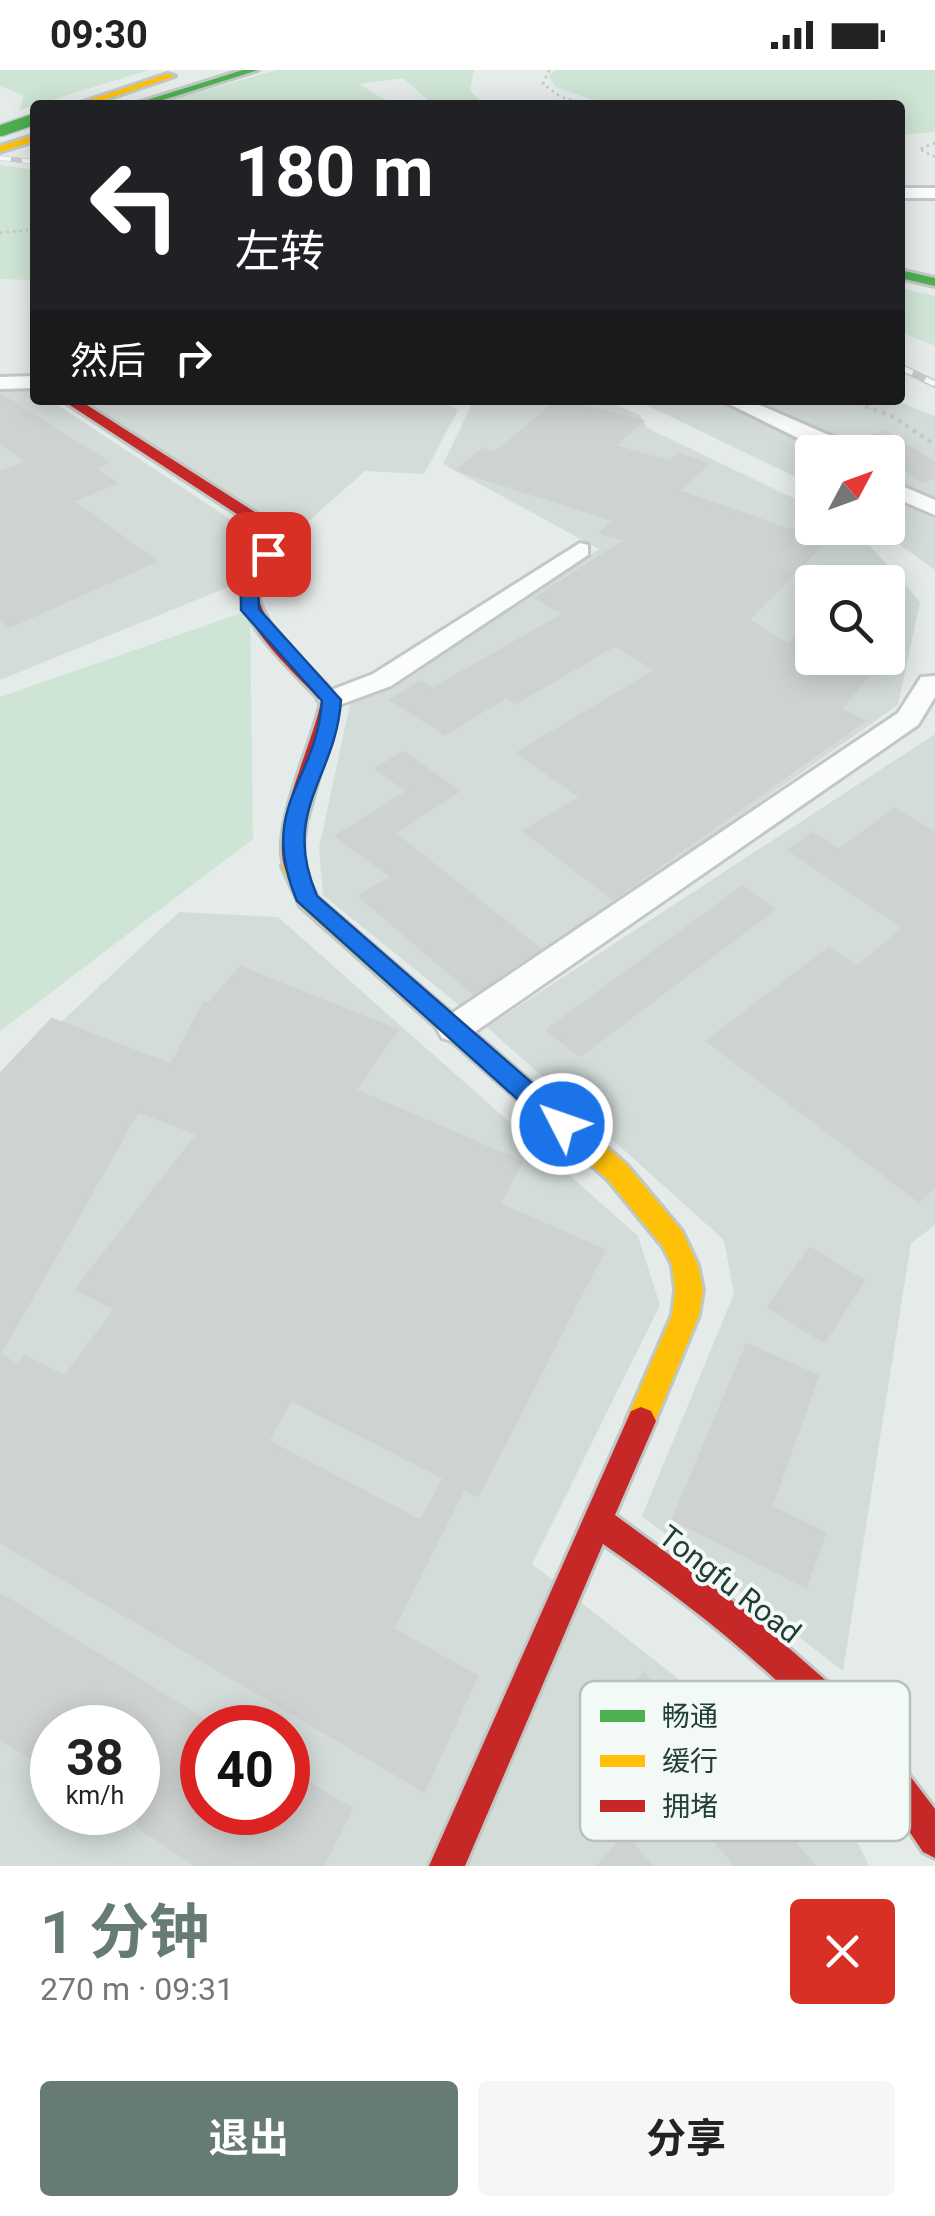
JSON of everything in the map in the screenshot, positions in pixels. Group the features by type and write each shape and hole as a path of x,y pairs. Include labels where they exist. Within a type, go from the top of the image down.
{"main road":[{"path":"143,100 190,70"},
{"path":"102,100 253,70"},
{"path":"0,123 30,123"},
{"path":"0,132 30,124"},
{"path":"0,132 30,137"},
{"path":"0,149 30,140"},
{"path":"905,261 935,268"},
{"path":"905,275 935,282"},
{"path":"77,405 252,517 269,534 268,554 249,584 250,610 331,700 330,720 295,810 293,865 308,901 617,1172 664,1222 688,1263 690,1310 448,1866"},
{"name":"Tongfu Road","path":"596,1521 752,1633 802,1681"},
{"name":"Tongfu Road","path":"910,1807 935,1840"}],"street":[{"path":"0,383 30,382"},
{"path":"741,405 810,435"},
{"path":"905,495 935,508"},
{"path":"331,700 382,680 580,550"},
{"path":"454,1029 908,719 930,683"}],"path":[{"path":"549,70 543,84 572,100"},
{"path":"935,142 919,148 935,157"},
{"path":"0,233 30,230"},
{"path":"862,405 892,416 935,445"}],"shaded area":[{"path":"18,386 30,390 30,405 58,405 254,535 233,585 0,680 0,392"},
{"path":"905,404 935,416 935,570 900,545 905,545 905,435 795,435 795,477 646,405"},
{"path":"87,405 449,405 458,410 424,474 365,471 285,542"},
{"path":"472,405 617,405 640,415 647,428 795,499 795,545 869,545 887,565 795,565 795,675 904,675 898,705 464,1009 323,895 319,848 350,704 394,688 599,549 443,464"},
{"path":"905,585 920,602 905,672"},
{"path":"935,734 935,1225 911,1243 843,1671 642,1516 734,1294 724,1240 487,1027"},
{"path":"179,912 278,917 638,1236 660,1305 532,1564 681,1681 580,1681 580,1841 857,1841 869,1866 0,1866 0,1079"}],"green space":[{"path":"0,70 149,70 52,100 30,100 30,107 19,110 24,96 0,86"},
{"path":"277,70 474,70 470,91 480,100 427,100 403,78 359,84 385,100 171,100"},
{"path":"555,70 935,70 935,132 905,135 905,100 593,100 555,87 549,76"},
{"path":"0,165 30,169 30,280 0,279"},
{"path":"905,289 935,296 935,346 905,334"},
{"path":"250,610 253,839 0,1031 0,697"}],"building":[{"path":"0,394 108,462 94,468 116,483 72,501 156,561 9,627 0,619 0,472 27,462 0,442"},
{"path":"553,405 579,405 643,421 614,446 670,462 678,454 708,464 678,491 795,532 795,545 822,545 802,565 795,565 795,572 748,620 788,645 795,637 795,675 868,675 841,709 864,721 613,899 524,831 581,797 517,753 656,670 615,645 516,703 506,697 445,734 391,700 421,682 432,689 564,614 536,598 625,540 601,533 613,520 457,470 483,449 494,453"},
{"path":"905,444 935,463 935,478 923,482 905,470"},
{"path":"403,752 459,791 394,833 540,949 474,994 359,896 392,877 336,836 408,791 376,769"},
{"path":"895,809 935,833 935,1186 919,1201 707,1041 829,948 857,967 904,928 789,850 813,833 838,850"},
{"path":"742,887 774,909 580,1056 547,1030"},
{"path":"240,967 397,1030 355,1090 522,1162 499,1204 604,1250 478,1496 464,1489 393,1629 477,1676 424,1791 310,1724 310,1705 278,1705 0,1542 0,1354 0,1074 52,1019 171,1065 204,1002 209,1004","holes":["138,1111 198,1134 76,1289 115,1309 65,1376 24,1356 17,1365 0,1354","291,1400 444,1478 421,1521 268,1441"]},
{"path":"810,1248 864,1281 824,1342 768,1307"},
{"path":"747,1344 818,1376 771,1507 825,1533 806,1587 673,1519"},
{"path":"0,1594 181,1705 180,1835 310,1835 310,1783 352,1809 323,1866 197,1866 150,1835 160,1835 160,1705 30,1705 30,1758 0,1738"},
{"path":"620,1841 630,1841 652,1866 598,1866"},
{"path":"715,1841 793,1841 815,1866 736,1866"}],"railway":[{"path":"0,158 30,161"},
{"path":"905,369 935,384"}],"traffic: fast":[{"path":"153,100 253,70"},
{"path":"0,131 30,121"},
{"path":"905,275 935,282"}],"traffic: slow":[{"path":"95,100 170,76"},
{"path":"0,149 30,140"},
{"path":"293,866 308,901 617,1172 672,1239 685,1265 689,1290 685,1315 641,1421"}],"traffic: jam":[{"path":"77,405 252,517 269,534 250,583 255,611 278,644 331,700 296,823 293,866"},
{"path":"447,1866 641,1421"},
{"path":"597,1521 738,1624 803,1681"},
{"path":"910,1801 935,1840"}],"route":[{"path":"268,554 249,584 250,610 331,700 330,720 295,810 293,865 308,901 562,1124"}]}
